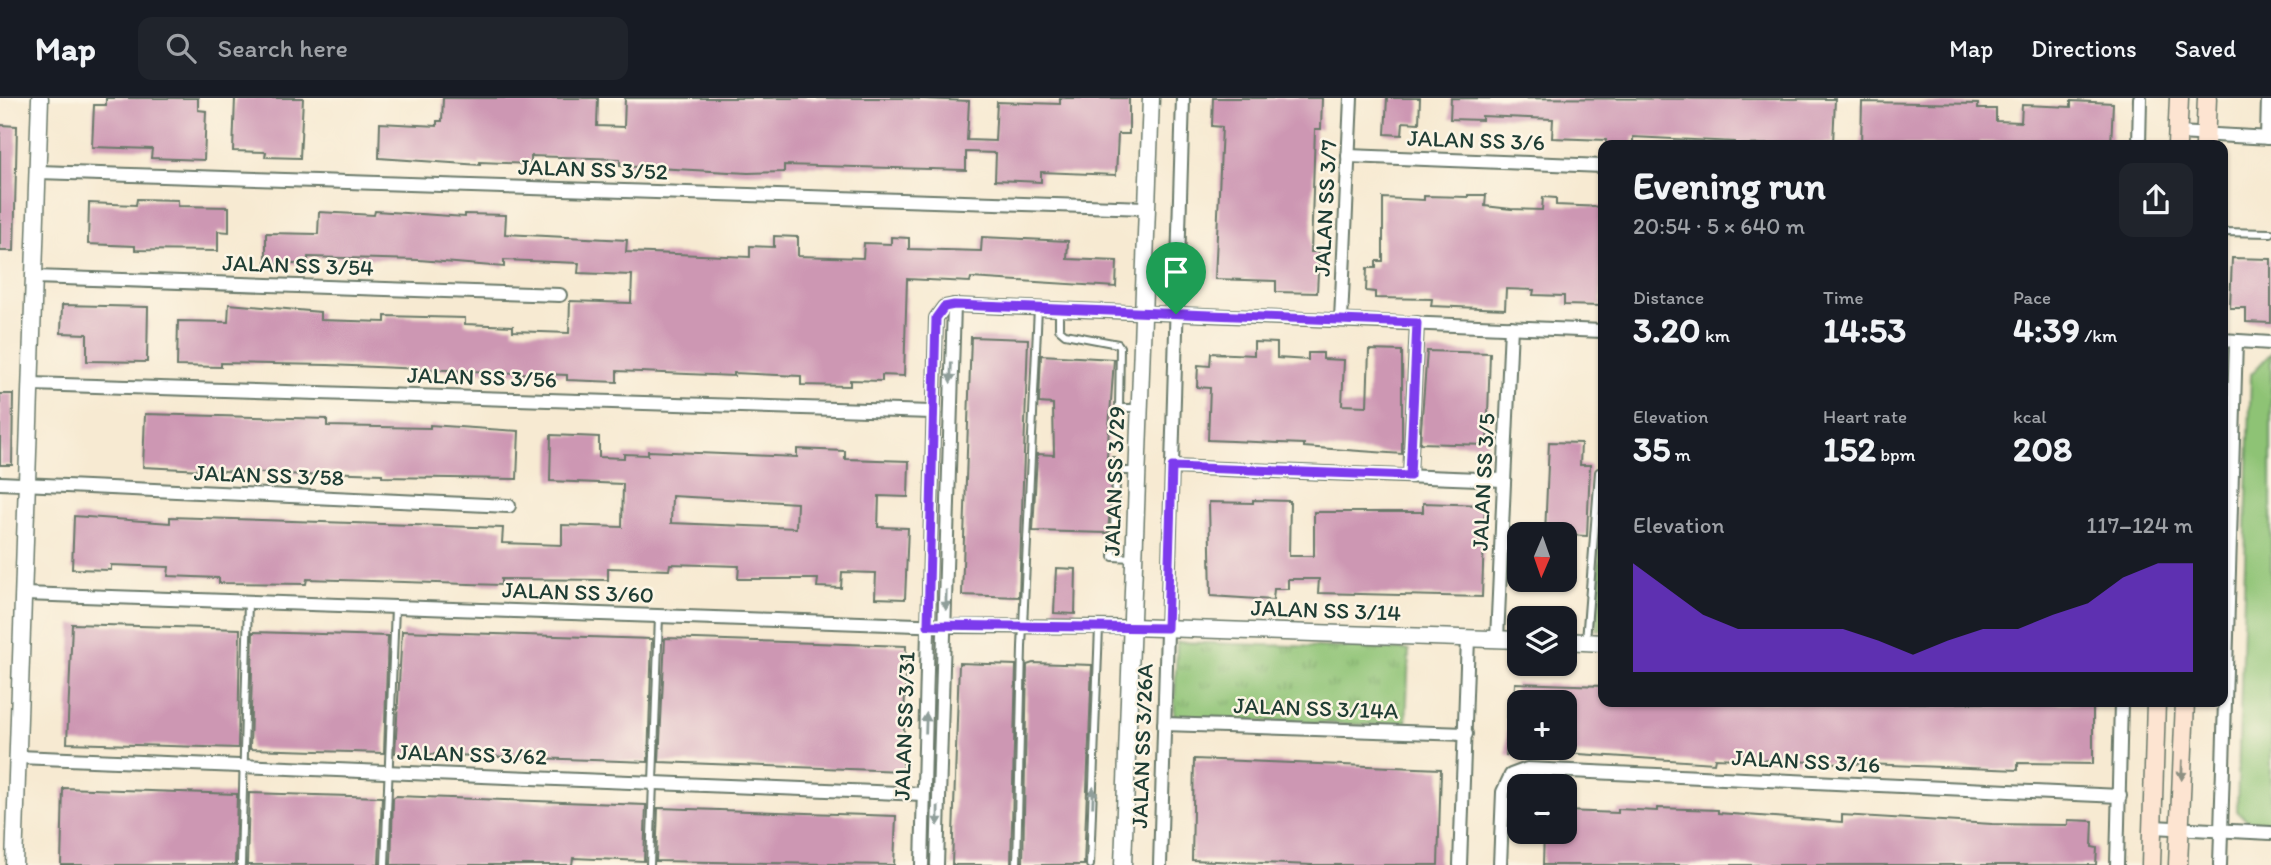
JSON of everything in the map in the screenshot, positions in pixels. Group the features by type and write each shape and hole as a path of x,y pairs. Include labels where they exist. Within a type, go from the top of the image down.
{"main road":[{"path":"2177,139 2179,98"},
{"path":"2205,140 2207,98"},
{"path":"2151,865 2156,707"},
{"path":"2178,865 2185,707"}],"street":[{"path":"15,865 40,98"},
{"name":"JALAN SS 3/29","path":"1123,865 1151,98"},
{"name":"JALAN SS 3/26A","path":"1160,865 1183,98"},
{"name":"JALAN SS 3/7","path":"1341,320 1351,98"},
{"path":"2139,140 2140,98"},
{"path":"2177,139 2269,138 2268,98"},
{"name":"JALAN SS 3/6","path":"1348,156 1598,166"},
{"name":"JALAN SS 3/52","path":"38,172 1147,208"},
{"name":"JALAN SS 3/54","path":"34,277 560,295"},
{"path":"954,305 1598,331"},
{"name":"JALAN SS 3/31","path":"922,865 936,318 944,307 954,305 946,626 940,689 937,865"},
{"path":"1410,476 1417,323"},
{"name":"JALAN SS 3/5","path":"1497,639 1511,327"},
{"path":"2228,410 2229,340 2271,343"},
{"name":"JALAN SS 3/56","path":"31,383 932,412"},
{"path":"1172,467 1504,480"},
{"name":"JALAN SS 3/58","path":"0,483 509,506"},
{"name":"JALAN SS 3/60","path":"24,594 946,626 1132,626"},
{"name":"JALAN SS 3/14","path":"1132,626 1507,639"},
{"path":"1460,865 1468,638"},
{"path":"1577,642 1598,643"},
{"path":"2117,865 2121,707"},
{"path":"2220,865 2224,707"},
{"name":"JALAN SS 3/14A","path":"1164,724 1466,734"},
{"name":"JALAN SS 3/62","path":"18,757 923,794"},
{"name":"JALAN SS 3/16","path":"1500,865 1503,792 1511,775 1527,769 2119,796"},
{"path":"2152,827 2271,832"}],"lane":[{"path":"2228,232 2271,233"},
{"path":"1017,865 1038,308"},
{"path":"1059,309 1059,329 1065,334 1118,344 1121,347 1119,408 1140,409"},
{"path":"1586,642 1598,485"},
{"path":"241,865 248,601"},
{"path":"385,865 395,607"},
{"path":"650,865 659,616"},
{"path":"1090,865 1099,626"}],"green space":[{"path":"2271,353 2271,822 2248,821 2237,811 2251,374"},
{"path":"1598,570 1598,630 1596,630"},
{"path":"1177,642 1409,650 1406,726 1174,718"}],"building":[{"path":"106,98 198,98 198,110 206,111 204,160 151,158 152,149 92,147 94,105 106,105"},
{"path":"235,98 303,98 300,158 265,157 266,152 233,151"},
{"path":"443,98 598,98 597,126 624,127 625,98 901,98 969,101 967,140 995,141 997,102 1060,104 1060,98 1129,98 1129,134 1118,134 1116,175 1041,172 1041,182 995,180 996,153 966,152 966,170 784,165 784,172 748,173 620,166 620,159 531,156 531,164 480,162 480,165 379,158 380,123 437,126 437,121 442,121"},
{"path":"1213,98 1322,98 1321,129 1315,129 1311,252 1319,252 1317,293 1276,292 1276,281 1215,279 1222,127 1212,126"},
{"path":"1387,98 1420,98 1419,123 1403,122 1402,135 1385,134"},
{"path":"1451,98 1835,99 1833,140 1552,138 1553,119 1482,116 1482,120 1450,119"},
{"path":"2071,101 2113,103 2111,140 1861,140 1862,102 1978,104 1978,109 1996,109 1996,121 2021,122 2022,105 2071,107"},
{"path":"0,125 17,126 14,251 0,251"},
{"path":"1486,195 1485,206 1511,209 1542,210 1543,197 1556,198 1556,205 1598,207 1598,306 1564,305 1564,296 1533,295 1534,290 1506,289 1505,309 1431,306 1432,299 1375,298 1375,292 1366,291 1367,268 1376,268 1376,261 1383,261 1383,198 1424,200 1424,196"},
{"path":"137,199 178,200 178,206 229,207 229,232 218,231 218,251 135,250 135,246 88,244 89,203 136,205"},
{"path":"375,211 465,217 465,214 506,215 505,234 627,240 626,252 750,257 750,246 774,247 774,236 798,237 798,256 863,258 864,243 891,244 891,237 909,238 909,249 981,251 982,237 1068,241 1067,259 1117,261 1116,287 971,278 970,282 907,279 904,376 882,375 882,381 850,380 850,386 801,385 801,376 734,373 734,376 617,371 617,382 567,380 567,375 328,365 221,363 221,367 177,366 178,321 228,322 229,304 320,312 320,320 385,322 385,316 465,318 465,324 513,326 513,331 569,333 570,301 631,303 632,275 578,273 579,263 504,260 504,267 419,260 308,257 308,264 266,264 266,233 318,234 319,212 374,215"},
{"path":"2232,258 2271,259 2271,323 2246,322 2246,308 2230,308"},
{"path":"62,305 148,307 147,362 87,361 87,334 61,333"},
{"path":"971,337 1028,339 1019,597 962,595"},
{"path":"1254,342 1277,343 1277,358 1308,360 1308,353 1323,353 1323,359 1344,360 1342,405 1367,406 1369,350 1402,351 1402,454 1304,447 1304,444 1208,440 1210,388 1197,387 1198,365 1210,366 1211,353 1254,355"},
{"path":"1427,351 1490,353 1487,445 1420,443"},
{"path":"1041,355 1114,359 1107,457 1114,457 1108,533 1033,531 1037,454 1054,455 1053,404 1039,403"},
{"path":"0,394 13,394 12,465 0,465"},
{"path":"145,414 327,419 327,426 430,428 430,425 519,431 517,479 382,477 382,474 325,472 325,476 143,467"},
{"path":"551,435 599,437 599,457 624,458 624,454 648,455 648,451 797,457 797,449 845,451 845,459 909,461 908,497 879,496 878,527 908,528 905,599 875,598 876,573 842,572 841,588 817,587 818,579 738,579 739,566 670,564 669,570 608,568 608,580 501,579 501,585 307,579 306,584 219,583 219,578 168,576 169,567 111,565 111,570 72,569 74,516 170,523 170,517 503,528 502,543 562,545 562,525 622,527 623,484 550,481","holes":["672,496 797,503 796,528 671,523"]},
{"path":"1549,442 1581,443 1580,465 1590,465 1587,536 1577,536 1577,522 1546,522"},
{"path":"1253,500 1290,501 1289,556 1314,556 1314,512 1423,512 1423,503 1485,505 1482,597 1318,593 1319,579 1288,579 1288,589 1274,589 1273,600 1211,596 1209,502 1253,503"},
{"path":"1056,568 1076,569 1075,614 1054,613"},
{"path":"72,624 240,629 238,748 67,743"},
{"path":"402,631 652,639 648,762 395,753"},
{"path":"253,632 388,636 384,753 250,749"},
{"path":"665,638 906,646 903,771 659,762"},
{"path":"959,663 1016,665 1011,865 952,865"},
{"path":"1027,665 1092,665 1084,865 1023,865"},
{"path":"1515,683 1598,686 1598,707 2093,707 2093,764 2018,763 2018,770 1715,758 1714,763 1577,754 1577,690 1515,690"},
{"path":"1194,759 1441,769 1438,865 1312,865 1192,860"},
{"path":"63,788 237,794 235,865 61,865"},
{"path":"249,793 382,797 379,865 247,865"},
{"path":"393,798 646,805 644,861 573,858 572,865 391,865"},
{"path":"658,808 896,816 894,865 656,861"},
{"path":"1657,808 1718,810 1718,813 1842,822 1842,815 1992,824 2068,825 2068,820 2093,821 2092,847 2097,848 2096,865 1543,865 1544,844 1577,844 1577,811 1618,813 1618,809 1657,811"}],"route":[{"path":"954,305 1176,314 1417,323 1410,476 1172,467 1167,628 928,625 932,412 936,318 940,312 944,307 954,305"}]}
